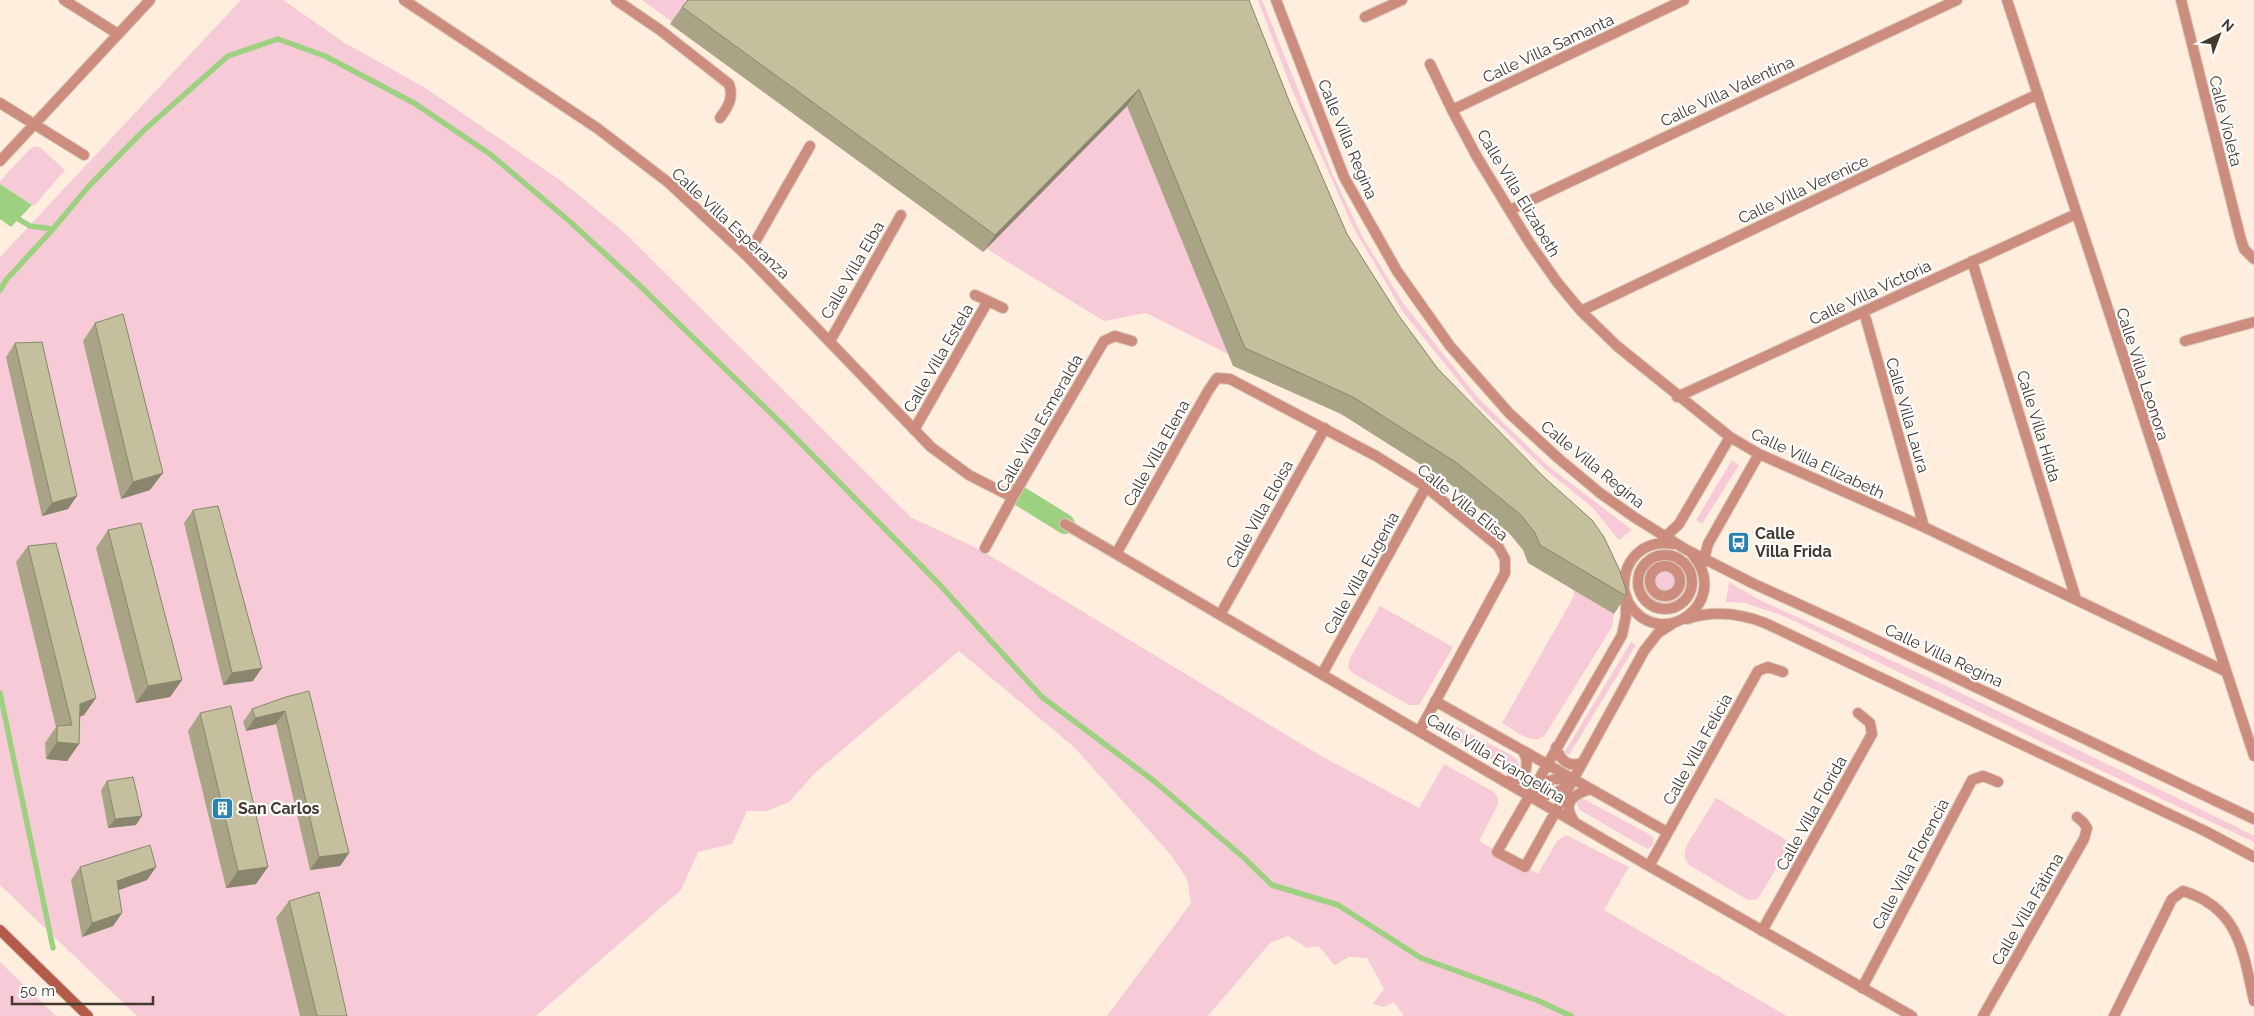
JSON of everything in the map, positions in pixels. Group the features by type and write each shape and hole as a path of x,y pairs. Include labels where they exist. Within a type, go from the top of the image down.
{"main road":[{"path":"0,930 88,1016"}],"street":[{"path":"64,0 118,34"},
{"path":"0,161 150,0"},
{"name":"Calle Villa Esperanza","path":"404,0 597,128 669,183 747,256 931,447 969,475 1012,497"},
{"path":"616,0 660,30 729,84 731,98 729,106 720,118"},
{"name":"Calle Villa Regina","path":"1276,0 1344,177 1376,235 1418,304 1450,346 1531,435 1600,493 1666,538 1682,554 1703,558 1754,584 1856,630 2252,817"},
{"path":"1365,17 1402,0"},
{"name":"Calle Villa Samanta","path":"1452,110 1684,0"},
{"name":"Calle Villa Valentina","path":"1510,210 1957,0"},
{"name":"Calle Villa Leonora","path":"2007,0 2224,671 2254,756"},
{"name":"Calle Violeta","path":"2181,0 2244,249 2254,259"},
{"name":"Calle Villa Elizabeth","path":"1430,64 1477,157 1529,242 1557,282 1581,311 1617,346 1730,438 1759,454 1924,527 2224,671"},
{"name":"Calle Villa Verenice","path":"1581,311 2038,94"},
{"path":"0,103 84,155"},
{"path":"24,118 36,118 45,113"},
{"path":"45,113 42,120 46,131"},
{"path":"24,118 27,124 26,133"},
{"path":"26,133 34,130 46,131"},
{"path":"747,256 810,146"},
{"name":"Calle Villa Victoria","path":"1677,396 2076,214"},
{"name":"Calle Villa Elba","path":"830,340 901,215"},
{"name":"Calle Villa Hilda","path":"1972,261 2076,599"},
{"name":"Calle Villa Estela","path":"975,295 1003,308"},
{"name":"Calle Villa Estela","path":"914,430 988,301"},
{"name":"Calle Villa Laura","path":"1864,312 1924,527"},
{"path":"2185,341 2254,322"},
{"name":"Calle Villa Esmeralda","path":"985,548 1012,497 1104,341 1115,336 1132,341"},
{"name":"Calle Villa Elena","path":"1116,554 1212,384 1218,378 1230,379"},
{"name":"Calle Villa Elisa","path":"1230,379 1376,456 1426,487 1498,546 1503,553 1506,566 1505,573 1420,730"},
{"name":"Calle Villa Eloisa","path":"1220,615 1325,428"},
{"path":"1730,438 1679,524 1666,538 1642,549 1630,562 1626,570 1626,616 1622,635 1548,756 1527,799 1497,852 1525,867 1550,821 1561,813 1578,771 1644,651 1658,633 1696,610 1705,588 1703,558 1708,544 1759,454"},
{"name":"Calle Villa Eugenia","path":"1322,674 1426,487"},
{"name":"Calle Villa Evangelina","path":"1065,524 1506,781 1519,789 1527,799 1561,813 1649,866 1912,1016"},
{"path":"1650,545 1671,543 1682,554 1691,572 1692,589 1688,597 1675,609 1659,609 1652,606 1644,600 1638,584 1645,562 1659,554 1682,554 1693,555 1700,565 1704,576"},
{"path":"1659,554 1668,568 1679,576 1679,585 1671,594"},
{"path":"1652,574 1668,568 1682,554"},
{"path":"1616,567 1630,606 1640,616 1659,624 1675,623 1708,613 1720,613 1749,617 1765,623 2205,831 2254,857"},
{"path":"1642,567 1652,574"},
{"path":"1652,574 1650,578 1655,591 1652,606"},
{"path":"1679,585 1692,589"},
{"path":"1625,592 1655,591 1671,594"},
{"path":"1671,594 1675,609 1675,623"},
{"name":"Calle Villa Felicia","path":"1649,866 1758,671 1768,667 1783,672"},
{"name":"Calle Villa Evangelina","path":"1435,701 1521,750 1548,756 1578,771 1588,787 1668,832"},
{"name":"Calle Villa Florida","path":"1762,931 1872,734 1870,723 1858,713"},
{"path":"1506,781 1517,780 1526,772 1527,760 1521,750"},
{"path":"1548,756 1561,758 1567,763 1574,765 1578,771"},
{"path":"1548,756 1560,792 1561,813"},
{"path":"1548,756 1543,782 1546,796 1561,813"},
{"path":"1527,799 1543,782 1578,771"},
{"path":"1527,799 1560,792 1578,771"},
{"name":"Calle Villa Florencia","path":"1862,988 1972,780 1983,776 1998,782"},
{"path":"1576,822 1569,812 1570,801 1579,792 1588,787"},
{"name":"Calle Villa Fátima","path":"1983,1016 2084,839 2087,828 2077,818"},
{"path":"2114,1016 2172,899 2183,891 2197,895 2216,907 2232,924 2241,945 2254,1001"}],"shaded area":[{"path":"241,0 283,0 345,43 424,87 560,180 625,233 912,518 979,549 1323,757 1419,808 1444,764 1494,792 1498,798 1498,804 1479,841 1538,874 1557,841 1566,835 1629,867 1604,910 1787,1016 1404,1016 1394,1002 1384,1007 1373,1004 1384,989 1367,958 1349,957 1334,965 1319,946 1307,948 1288,936 1270,943 1208,1016 1107,1016 1191,903 1187,879 1171,855 1074,747 959,651 815,773 789,802 767,811 747,811 732,844 698,852 681,890 536,1016 137,1016 0,885 0,257"},
{"path":"642,0 1227,0 1320,233 1614,613 1612,627 1545,735 1535,739 1529,738 1502,723 1574,596 1573,587 1482,505 1356,418 1146,313 1104,321 995,254"},
{"path":"1258,0 1262,0 1332,173 1362,236 1403,303 1479,399 1547,465 1632,530 1619,540 1592,507 1546,470 1477,404 1403,312 1353,227 1290,85"},
{"path":"35,146 41,148 65,170 34,206 0,184 0,181"},
{"path":"0,184 32,205 11,227 0,219"},
{"path":"1732,460 1739,465 1702,524 1696,520"},
{"path":"1660,553 1672,553 1682,557 1690,565 1694,581 1690,597 1682,605 1672,609 1660,609 1650,605 1642,597 1638,587 1638,575 1642,565 1650,557"},
{"path":"1729,582 1758,599 1936,681 2235,826 2254,836 2254,842 2068,755 1784,616 1745,603 1726,602"},
{"path":"1380,606 1453,647 1419,705 1409,705 1354,674 1348,668 1350,658"},
{"path":"1631,642 1636,645 1569,755 1564,753"},
{"path":"1453,725 1511,755 1517,760 1519,766 1512,771 1453,737 1449,729"},
{"path":"1582,798 1647,833 1653,837 1654,844 1648,849 1580,810 1576,802"},
{"path":"1716,798 1791,843 1758,899 1748,900 1689,865 1685,857 1688,843"},
{"path":"0,962 56,1016 0,1016"}],"building":[{"path":"688,0 1249,0 1290,103 1347,234 1399,316 1438,369 1546,479 1592,520 1604,537 1619,569 1626,590 1626,596 1540,545 1535,533 1521,515 1457,463 1353,397 1245,348 1139,89 995,235 682,7"},
{"path":"123,314 163,473 133,482 95,323"},
{"path":"42,342 77,496 52,503 15,343"},
{"path":"218,506 262,668 232,673 193,510"},
{"path":"141,523 182,680 148,686 108,530"},
{"path":"56,543 96,698 80,704 79,744 57,742 57,726 72,725 28,546"},
{"path":"309,691 349,853 319,857 285,711 255,718 252,709"},
{"path":"231,706 268,867 238,871 200,713"},
{"path":"133,777 142,816 115,819 107,781"},
{"path":"150,845 156,867 117,881 122,913 92,923 80,867"},
{"path":"319,892 347,1016 317,1016 289,901"}],"waterway":[{"path":"0,208 30,226 53,229 89,186 143,131 228,56 278,39 325,56 414,103 490,154 568,220 638,284 786,428 938,583 1042,697 1154,781 1243,857 1272,885 1338,905 1421,958 1539,1001 1571,1016"},
{"path":"0,290 6,280 53,229"},
{"path":"1015,493 1065,524"},
{"path":"0,693 53,948"}],"place":[{"name":"Calle Villa Frida","path":"1739,542"},
{"name":"San Carlos","path":"222,808"}]}
